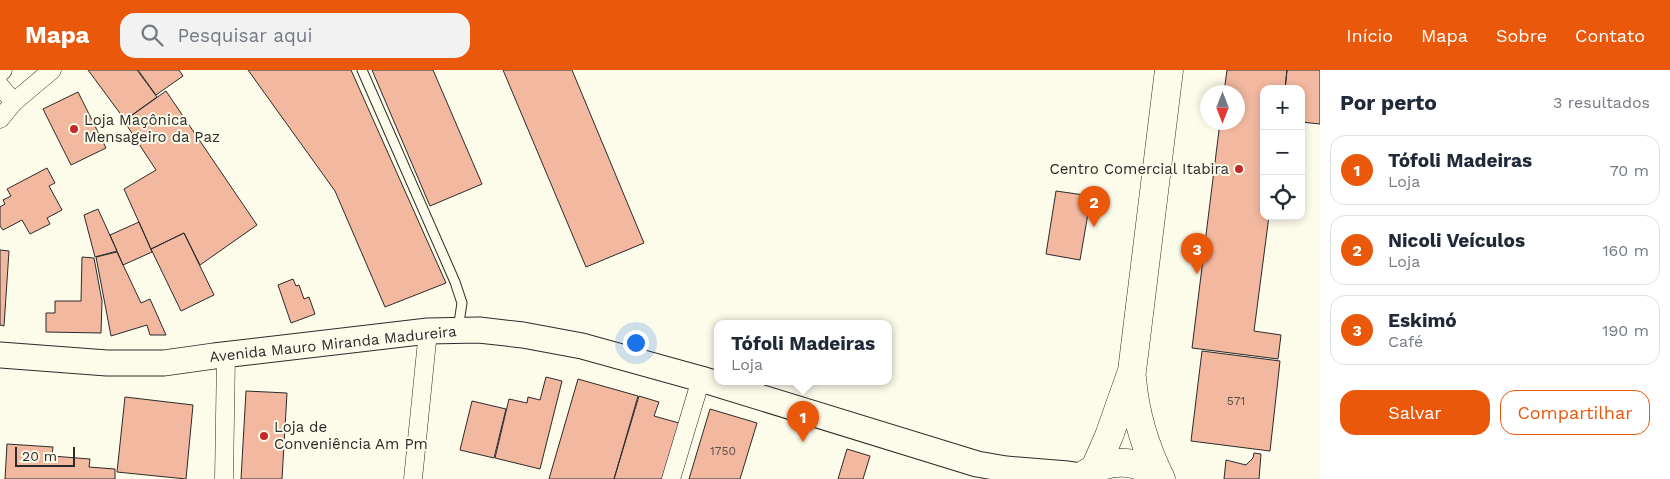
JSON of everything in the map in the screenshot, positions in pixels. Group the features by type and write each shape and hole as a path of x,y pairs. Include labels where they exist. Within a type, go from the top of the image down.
{"highway":[{"path":"1085,474 1109,436 1132,371 1169,70"},
{"path":"1132,371 1138,417 1144,439 1160,479"},
{"path":"1085,474 1110,463 1126,462 1141,466 1160,479"}],"main road":[{"name":"Avenida Mauro Miranda Madureira","path":"0,355 107,363 164,363 428,331 458,330 523,335 582,346 714,383"},
{"name":"Avenida Mauro Miranda Madureira","path":"720,385 977,464"},
{"path":"977,464 1006,469 1085,474"},
{"path":"977,464 1009,479"}],"street":[{"path":"0,119 14,102 52,70"},
{"path":"0,86 14,102"},
{"path":"413,479 428,331"},
{"path":"224,479 226,355"},
{"path":"671,479 701,379"}],"lane":[{"path":"362,70 455,282 462,303 458,330"}],"building":[{"path":"88,70 137,70 157,97 125,120"},
{"path":"138,70 179,70 183,76 156,95"},
{"path":"248,70 351,70 446,283 385,307 335,191"},
{"path":"372,70 433,70 482,184 430,206"},
{"path":"503,70 572,70 644,243 586,267"},
{"name":"Centro Comercial Itabira","path":"1227,70 1287,70 1285,85 1260,85 1260,220 1268,220 1254,331 1281,335 1278,359 1192,348 1219,130 1245,130 1245,85 1225,85"},
{"path":"1287,70 1320,70 1320,124 1305,122 1305,85 1285,85"},
{"path":"166,91 257,225 200,265 184,233 151,249 124,189 156,170 124,121"},
{"name":"Loja Maçônica Mensageiro da Paz","path":"78,92 106,148 71,165 43,109"},
{"path":"47,168 55,183 49,186 62,210 47,218 50,224 30,234 22,220 3,230 0,226 0,207 5,204 3,200 11,196 7,189"},
{"path":"1056,191 1091,196 1080,260 1046,254"},
{"path":"98,209 117,251 95,257 84,215"},
{"path":"139,222 152,252 123,265 110,235"},
{"path":"184,233 214,295 181,311 151,249"},
{"path":"0,250 9,251 4,326 0,325"},
{"path":"117,252 141,303 150,299 166,335 150,335 147,325 111,336 96,257"},
{"path":"82,257 94,258 102,301 101,333 46,332 46,313 55,313 55,301 81,301"},
{"path":"293,279 296,286 299,285 304,299 309,297 315,314 291,323 278,285"},
{"path":"1202,351 1280,361 1270,451 1191,441"},
{"path":"546,377 562,381 540,469 495,458 509,399 527,403 528,397 540,400"},
{"path":"578,379 638,396 614,479 549,479"},
{"name":"Loja de Conveniência Am Pm","path":"246,391 287,393 282,479 241,479"},
{"path":"639,396 659,402 654,416 679,423 662,479 614,479"},
{"path":"125,397 193,405 186,479 117,472"},
{"path":"472,401 506,409 494,458 460,450"},
{"path":"710,409 757,423 740,479 689,479"},
{"path":"7,444 53,447 52,456 90,459 89,467 115,469 115,479 5,479"},
{"path":"847,449 870,456 863,479 838,479"},
{"path":"1254,453 1261,454 1259,479 1224,479 1226,460 1246,465 1253,458"}],"place":[{"name":"Loja Maçônica Mensageiro da Paz","path":"74,129"},
{"name":"Centro Comercial Itabira","path":"1239,169"},
{"name":"Nicoli Veículos","path":"1094,227"},
{"name":"Eskimó","path":"1197,274"},
{"name":"Loja de Conveniência Am Pm","path":"264,436"},
{"name":"Tófoli Madeiras","path":"803,442"}]}
